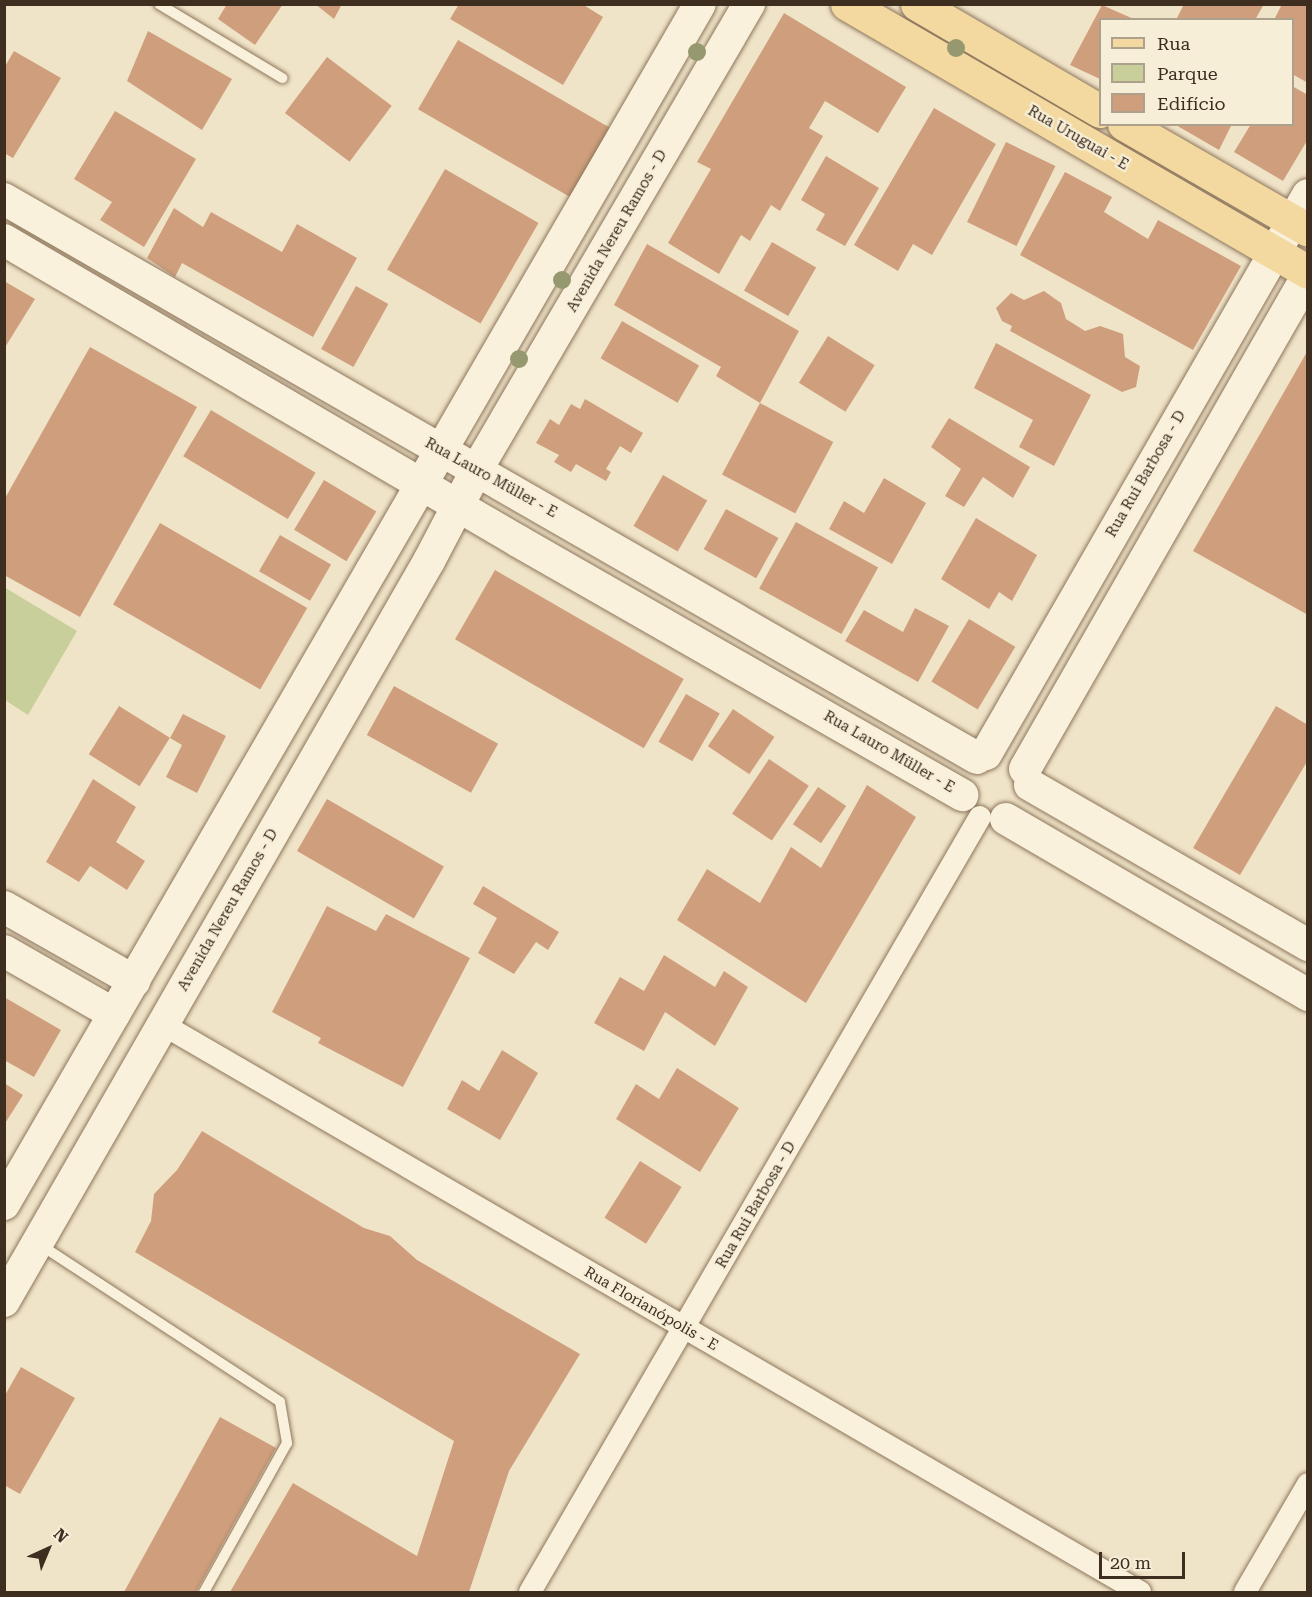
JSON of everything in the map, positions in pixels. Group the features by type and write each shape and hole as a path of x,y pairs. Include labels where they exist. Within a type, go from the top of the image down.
{"main road":[{"name":"Rua Uruguai - E","path":"847,4 1308,274"},
{"path":"917,4 1099,110"},
{"path":"1129,126 1302,216"}],"street":[{"path":"4,1204 700,4"},
{"name":"Avenida Nereu Ramos - D","path":"4,1301 481,463 748,4"},
{"path":"592,190 630,210"},
{"name":"Rua Lauro Müller - E","path":"4,199 384,420 446,439 481,463 981,756"},
{"name":"Rua Rui Barbosa - D","path":"981,756 1274,253 1302,216"},
{"name":"Rua Lauro Müller - E","path":"4,240 454,511 1308,995"},
{"path":"1308,274 1027,777 1023,806 983,810 964,774 981,756 1008,755 1027,777 1308,945"},
{"name":"Rua Rui Barbosa - D","path":"530,1593 983,810"},
{"path":"4,907 134,981"},
{"path":"4,951 114,1014"},
{"name":"Rua Florianópolis - E","path":"162,1024 1140,1593"},
{"path":"1245,1593 1308,1484"}],"lane":[{"path":"159,4 282,78"},
{"path":"38,1243 280,1402 287,1443 204,1593"}],"green space":[{"path":"4,587 77,631 28,715 5,700"}],"building":[{"path":"227,4 283,4 255,45 218,19"},
{"path":"315,4 342,4 334,19"},
{"path":"459,4 582,4 603,17 563,85 450,19"},
{"path":"1184,4 1264,4 1256,18 1177,18"},
{"path":"1282,4 1308,6 1308,83 1294,75 1294,18 1275,18"},
{"path":"1102,5 1131,18 1099,18 1099,79 1070,65"},
{"path":"784,13 906,87 878,133 825,101 809,128 823,136 780,211 771,205 750,241 741,235 719,274 668,243 711,169 697,162"},
{"path":"148,31 232,79 202,130 127,81"},
{"path":"458,40 614,130 574,199 418,109"},
{"path":"14,51 61,78 13,158 4,153 4,68"},
{"path":"327,57 392,106 350,162 285,113"},
{"path":"1294,87 1308,95 1308,139 1283,181 1234,152 1250,126 1294,126"},
{"path":"934,108 996,144 932,255 913,244 898,271 854,245"},
{"path":"115,111 196,159 144,247 100,220 112,202 74,179"},
{"path":"1177,126 1231,126 1219,150"},
{"path":"1006,142 1055,166 1016,246 967,222"},
{"path":"826,156 879,188 845,246 816,230 825,214 801,200"},
{"path":"445,169 539,223 481,323 387,269"},
{"path":"1065,172 1112,197 1104,212 1148,239 1158,220 1241,266 1193,350 1020,255"},
{"path":"174,208 203,227 211,212 282,252 297,224 357,258 313,337 182,263 175,277 147,258"},
{"path":"772,242 816,268 788,316 744,290"},
{"path":"647,244 799,331 760,403 716,376 721,367 614,305"},
{"path":"4,281 35,299 4,349"},
{"path":"356,286 388,304 353,367 321,349"},
{"path":"1044,291 1061,303 1066,319 1085,331 1100,326 1123,334 1125,357 1140,366 1136,387 1122,392 1010,331 1012,326 1002,321 996,308 1011,293 1024,300"},
{"path":"622,321 699,366 678,403 600,358"},
{"path":"828,336 875,365 845,412 799,383"},
{"path":"996,343 1091,395 1054,466 1019,447 1033,420 974,388"},
{"path":"90,347 197,407 80,617 4,575 4,500"},
{"path":"1308,350 1308,615 1193,551"},
{"path":"585,399 643,433 631,453 620,446 606,469 611,472 606,481 576,464 571,472 554,462 559,455 536,443 550,419 559,425 571,404 580,409"},
{"path":"760,403 833,442 795,513 722,475"},
{"path":"211,410 316,473 288,519 183,456"},
{"path":"949,418 1030,467 1013,498 983,477 964,507 945,496 961,469 931,447"},
{"path":"663,475 707,500 678,552 634,526"},
{"path":"884,478 926,503 892,564 829,529 844,501 864,513"},
{"path":"324,480 376,511 346,561 294,530"},
{"path":"726,509 778,538 756,578 704,549"},
{"path":"976,518 1037,555 1012,601 999,592 989,609 941,579"},
{"path":"796,522 878,568 841,634 759,588"},
{"path":"160,523 307,608 260,689 113,604"},
{"path":"280,535 331,564 310,601 259,571"},
{"path":"495,570 684,679 644,748 455,639"},
{"path":"915,608 949,626 918,682 845,641 864,610 903,632"},
{"path":"969,619 1015,647 978,709 931,682"},
{"path":"394,686 498,744 471,793 367,735"},
{"path":"686,694 720,714 692,761 658,742"},
{"path":"119,706 170,738 140,786 89,754"},
{"path":"1276,706 1308,725 1308,760 1240,875 1193,848"},
{"path":"733,709 774,737 749,774 708,746"},
{"path":"183,714 226,736 197,793 166,777 182,745 170,738"},
{"path":"769,759 809,786 772,841 732,814"},
{"path":"93,779 136,807 116,842 145,861 127,890 90,866 79,882 46,862"},
{"path":"867,785 916,817 806,1003 677,920 707,869 760,903 791,847 821,868"},
{"path":"818,787 846,806 821,843 793,824"},
{"path":"327,799 444,866 414,918 297,851"},
{"path":"483,886 559,932 548,950 536,942 514,974 478,953 497,918 473,904"},
{"path":"327,906 376,931 386,914 470,958 403,1087 318,1043 321,1038 272,1012"},
{"path":"664,955 715,987 724,971 748,987 715,1046 665,1012 644,1051 594,1023 620,977 644,991"},
{"path":"4,997 61,1030 34,1077 4,1060"},
{"path":"502,1050 538,1073 500,1140 447,1109 462,1080 479,1091"},
{"path":"677,1068 739,1108 700,1172 616,1119 636,1084 659,1099"},
{"path":"4,1083 23,1095 4,1125"},
{"path":"202,1131 364,1228 390,1236 417,1260 580,1354 509,1471 469,1592 230,1592 293,1483 417,1556 454,1441 135,1252 151,1221 154,1194 177,1170"},
{"path":"640,1161 682,1187 646,1244 604,1218"},
{"path":"21,1367 75,1398 20,1494 4,1485 4,1397"},
{"path":"220,1417 276,1448 196,1592 124,1592"}]}
